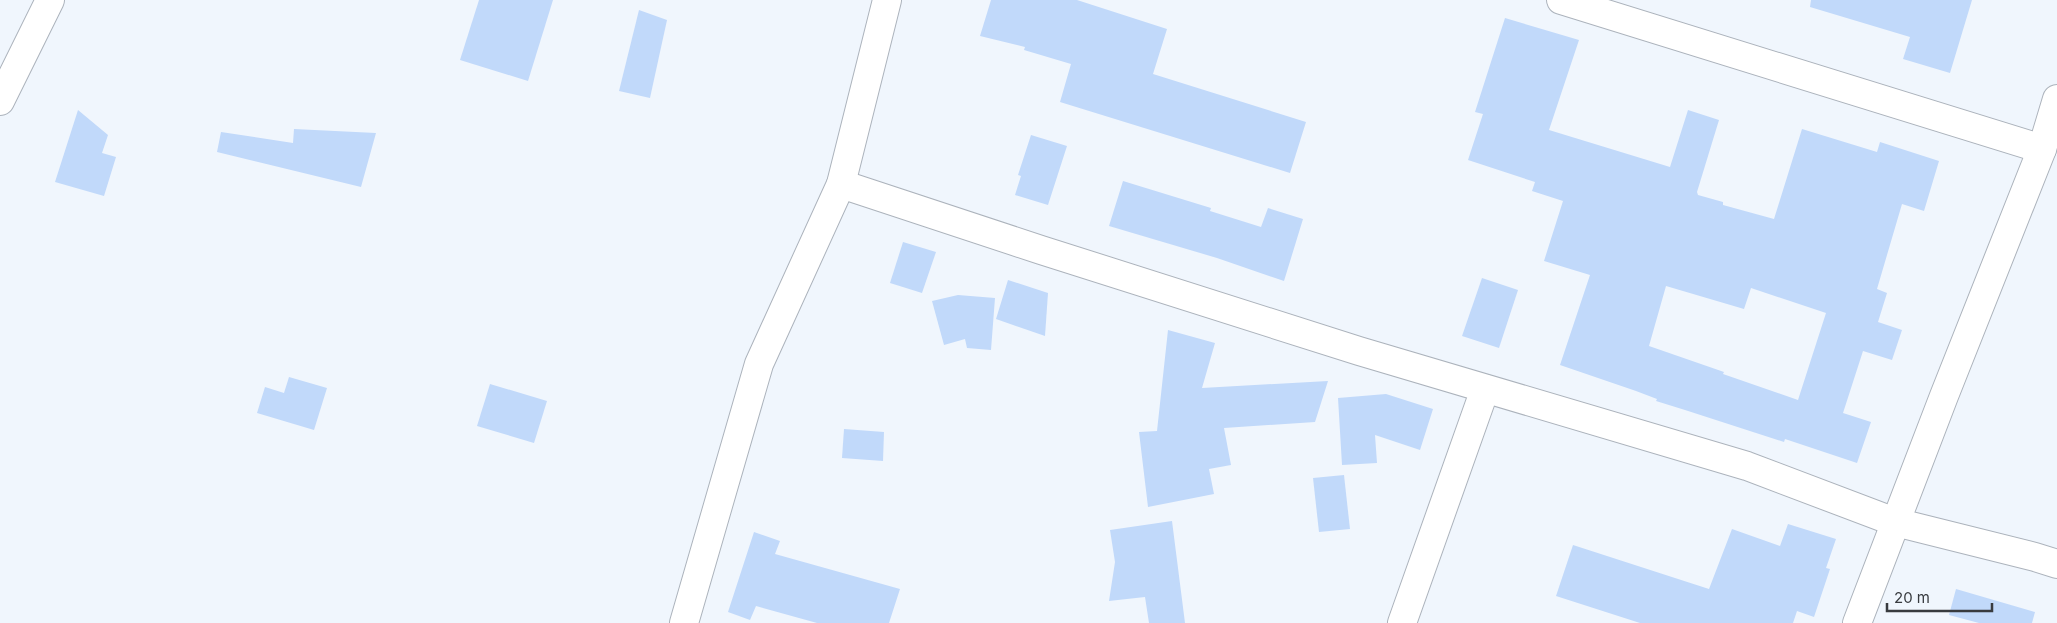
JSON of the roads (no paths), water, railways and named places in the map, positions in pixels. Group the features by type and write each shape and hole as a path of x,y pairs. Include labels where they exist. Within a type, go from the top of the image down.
{"street":[{"path":"0,101 50,0"},
{"path":"684,623 759,364 841,184 886,0"},
{"path":"1560,0 2042,149"},
{"path":"1858,623 1895,522 2042,149 2057,99"},
{"path":"841,184 1051,253 1484,389 1747,466 1895,522 2057,564"},
{"path":"1402,623 1484,389"}]}
